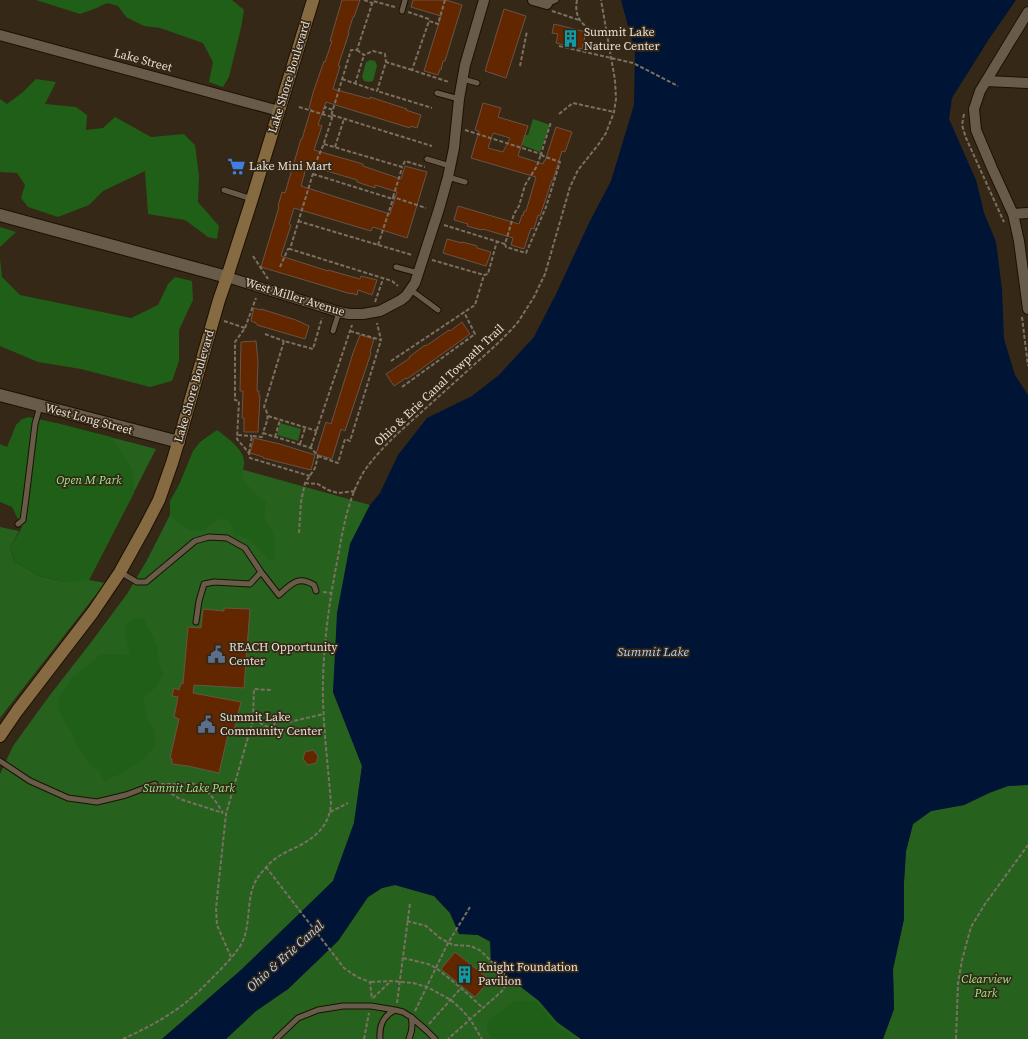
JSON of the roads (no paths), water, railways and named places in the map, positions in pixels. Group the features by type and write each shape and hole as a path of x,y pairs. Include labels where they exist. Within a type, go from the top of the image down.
{"main road":[{"name":"Lake Shore Boulevard","path":"0,736 16,711 93,612 120,572 159,500 179,442 218,300 252,199 278,111 314,0"}],"street":[{"name":"West Miller Avenue","path":"0,215 227,277 339,312 363,314 380,311 402,300 415,283 448,177 454,148 459,99 463,79 484,0"},
{"path":"533,0 550,4"},
{"path":"1028,12 980,91 974,113 976,130 1013,214 1020,241 1028,309"},
{"name":"Lake Street","path":"0,35 278,111"},
{"path":"986,81 1028,83"},
{"path":"1013,214 1028,213"},
{"name":"West Long Street","path":"0,395 179,442"}],"lane":[{"path":"402,11 405,0"},
{"path":"463,79 477,83"},
{"path":"437,93 459,99"},
{"path":"427,159 450,166"},
{"path":"448,177 465,182"},
{"path":"224,190 252,199"},
{"path":"396,267 418,273"},
{"path":"411,290 438,310"},
{"path":"333,331 339,312"},
{"path":"18,524 22,520 35,424 40,406"},
{"path":"120,572 137,582 146,582 195,542 210,537 227,538 245,548 279,595 295,581 303,580 314,585 316,591"},
{"path":"196,622 199,601 204,584 214,582 250,584 261,572"},
{"path":"0,761 30,781 68,798 97,802 126,795 156,784"},
{"path":"276,1039 298,1018 318,1010 343,1006 371,1006 403,1012 411,1017 435,1039"},
{"path":"380,1039 379,1031 382,1022 389,1013 396,1010"},
{"path":"409,1039 413,1024 411,1017"}],"water":[{"name":"Summit Lake","path":"621,0 1016,0 989,39 952,98 949,119 976,180 984,213 996,242 1002,289 1004,339 1015,375 1028,395 1028,785 1008,786 964,805 931,811 913,824 906,851 904,919 893,969 894,1009 883,1039 581,1039 557,1022 539,1001 491,964 490,941 478,935 459,934 450,913 434,896 395,885 382,888 368,897 338,941 288,989 256,1011 226,1039 162,1039 241,970 333,881 354,823 362,766 333,692 337,613 350,544 370,505 380,493 398,455 427,418 472,396 499,375 534,337 556,294 590,221 611,181 634,105 635,52"}],"place":[{"name":"Summit Lake Nature Center","path":"571,39"},
{"name":"Lake Mini Mart","path":"236,166"},
{"name":"REACH Opportunity Center","path":"216,654"},
{"name":"Summit Lake Community Center","path":"207,724"},
{"name":"Knight Foundation Pavilion","path":"465,974"}],"park label":[{"name":"Open M Park","path":"89,480"},
{"name":"Summit Lake Park","path":"189,788"},
{"name":"Clearview Park","path":"986,986"}],"water label":[{"name":"Ohio & Erie Canal","path":"285,956"}]}
